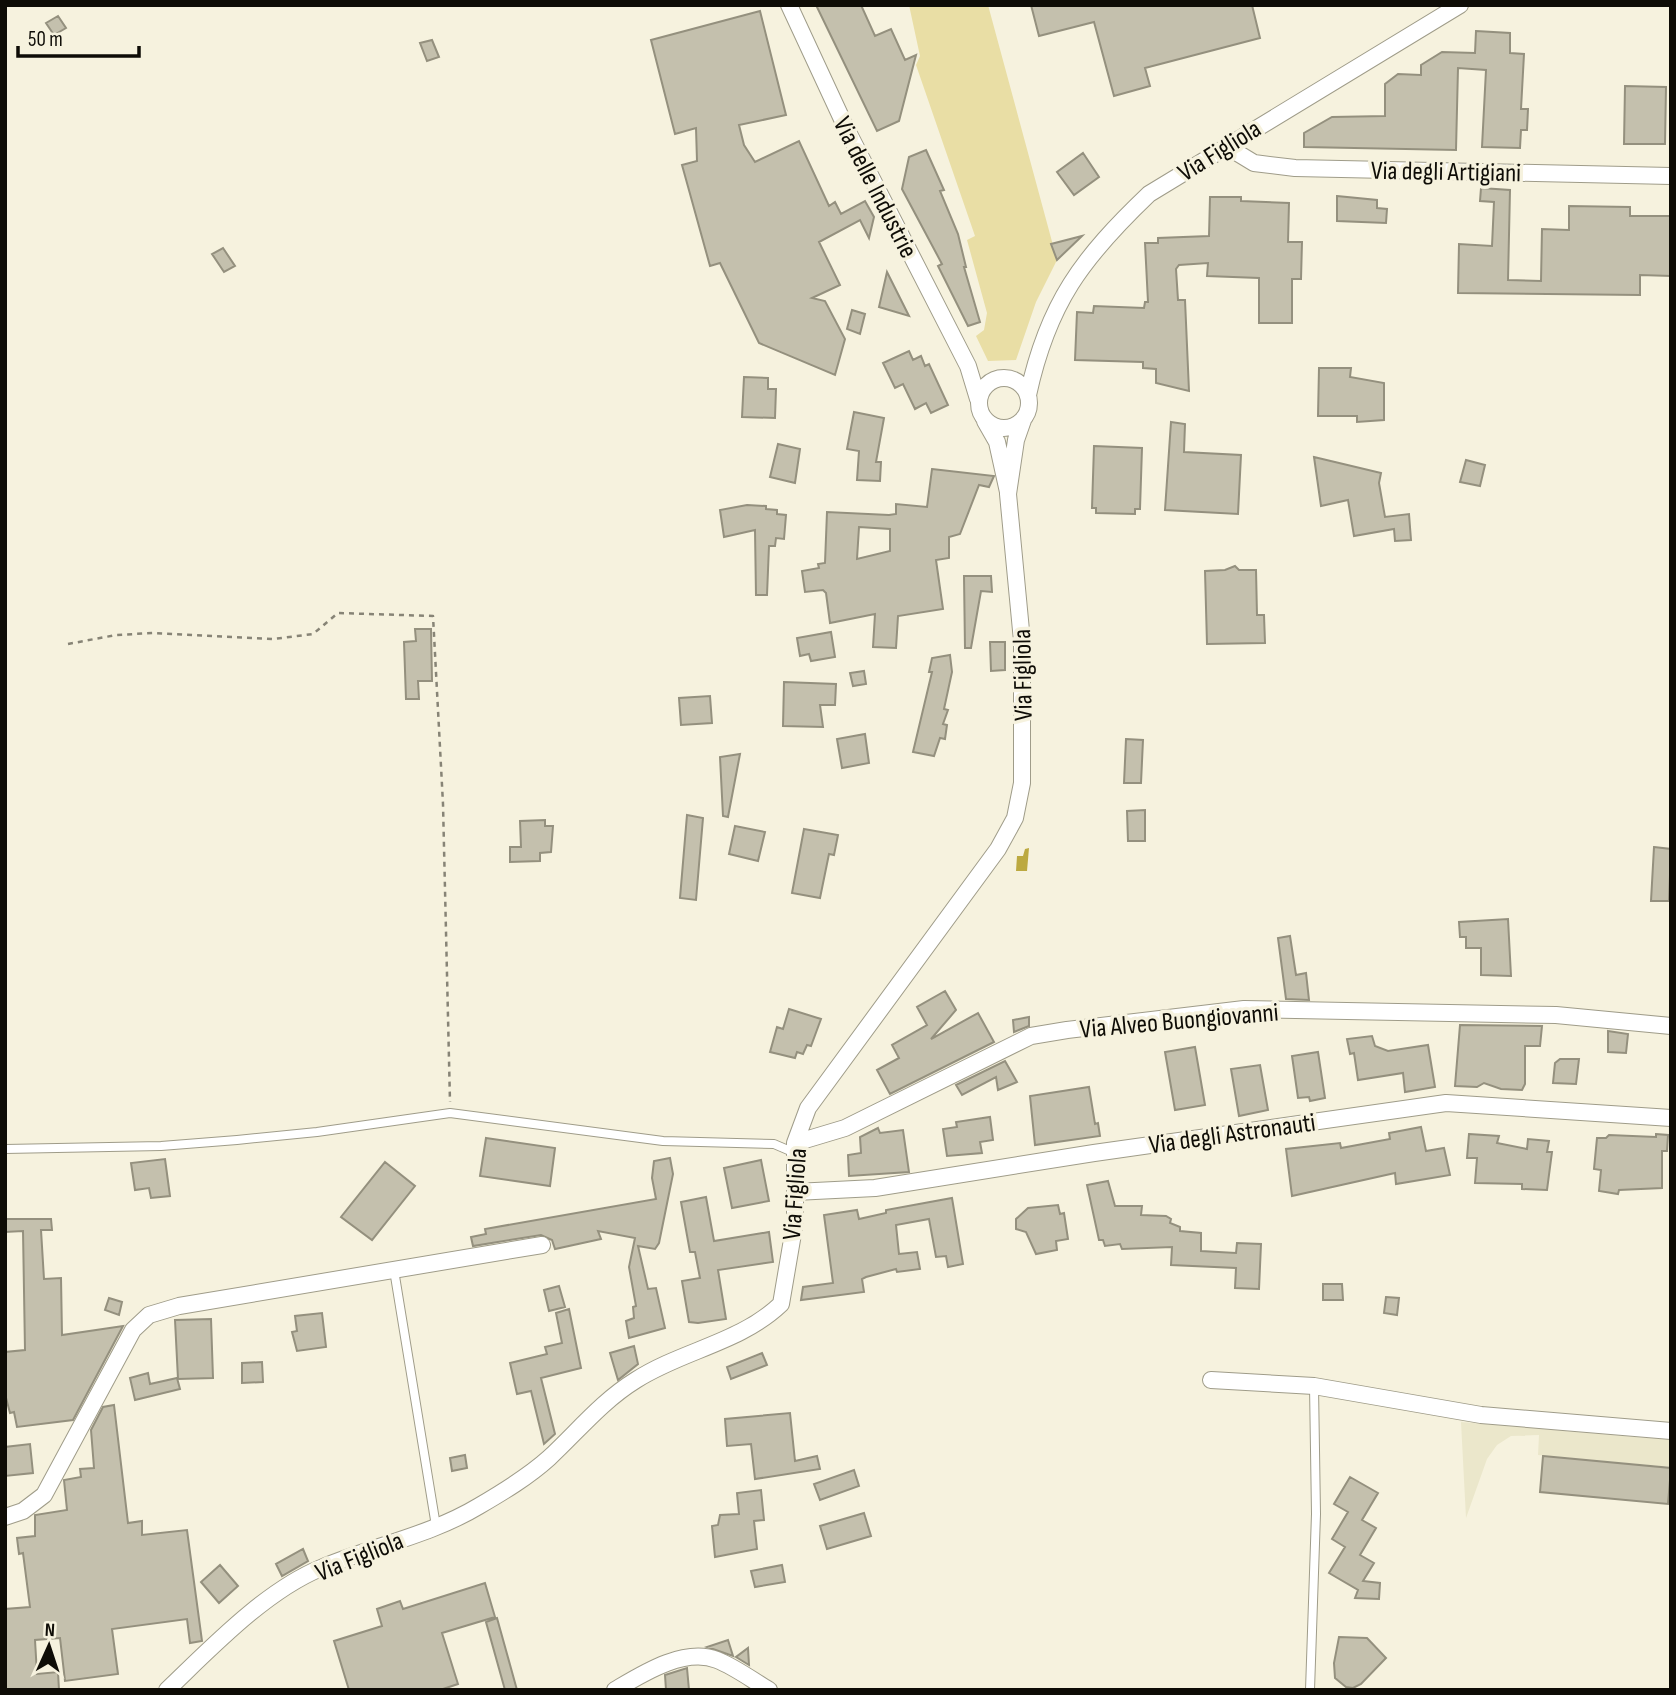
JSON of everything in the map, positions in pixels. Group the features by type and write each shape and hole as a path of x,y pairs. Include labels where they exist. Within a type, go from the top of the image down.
{"street":[{"name":"Via delle Industrie","path":"789,5 847,130 968,366 981,415 997,442 1008,494"},
{"name":"Via Figliola","path":"1028,395 1035,360 1055,309 1073,276 1111,230 1149,194 1460,5"},
{"name":"Via degli Artigiani","path":"1226,146 1254,163 1295,168 1671,176"},
{"path":"978,399 986,385 1035,360"},
{"path":"968,366 1024,388 1028,395 1027,412 1023,420 1008,428 1000,428 985,421"},
{"name":"Via Figliola","path":"167,1690 247,1614 318,1569 475,1509 517,1483 548,1459 605,1402 637,1379 749,1330 781,1304 789,1269 795,1192 795,1148 808,1108 998,849 1014,818 1022,783 1023,683 1020,592 1008,494 1018,429 1023,420"},
{"name":"Via Alveo Buongiovanni","path":"795,1148 845,1128 1031,1036 1067,1030 1244,1009 1556,1015 1671,1026"},
{"name":"Via degli Astronauti","path":"795,1192 875,1188 1094,1153 1446,1103 1671,1118"},
{"path":"5,1517 23,1511 44,1495 133,1330 149,1315 179,1306 542,1245"},
{"path":"1211,1380 1314,1386 1481,1415 1671,1430"},
{"path":"615,1690 664,1664 703,1657 715,1660 769,1690"}],"lane":[{"path":"5,1149 161,1146 224,1141 317,1132 450,1113 663,1141 774,1144 795,1148"},
{"path":"394,1270 436,1526"},
{"path":"1310,1690 1316,1514 1314,1386"}],"path":[{"path":"68,644 116,635 153,633 273,639 313,634 338,614 433,616 443,804 450,1113"}],"shaded area":[{"path":"909,5 988,5 1057,260 1036,302 1016,360 988,361 976,336 984,330 987,313 967,240 975,236 916,65 920,56"},
{"path":"1029,848 1027,871 1016,871 1017,856 1023,856 1025,849"},
{"path":"1461,1422 1671,1440 1671,1467 1538,1455 1539,1435 1511,1436 1497,1445 1487,1459 1466,1518"}],"building":[{"path":"816,5 861,5 875,36 891,29 905,60 916,55 899,121 877,131"},
{"path":"1031,5 1252,5 1260,38 1145,68 1150,86 1114,96 1094,22 1039,36"},
{"path":"760,11 786,115 739,125 744,145 755,162 799,141 829,206 835,202 841,214 865,201 874,217 869,238 860,220 819,242 840,285 812,298 825,301 845,339 835,375 759,343 720,263 710,266 682,165 697,161 696,128 675,134 651,40"},
{"path":"58,16 66,28 54,35 46,23"},
{"path":"1476,31 1510,33 1510,53 1524,54 1521,109 1528,109 1527,130 1521,130 1520,148 1482,147 1486,70 1458,68 1456,150 1304,147 1304,133 1332,117 1385,116 1385,84 1398,74 1421,75 1421,65 1442,52 1475,53"},
{"path":"432,40 439,57 427,61 420,43"},
{"path":"1625,86 1666,87 1665,144 1624,144"},
{"path":"926,150 944,190 940,191 958,234 964,267 980,322 968,326 938,266 942,264 902,189 909,157"},
{"path":"1083,153 1099,177 1074,195 1057,172"},
{"path":"1481,188 1510,190 1508,280 1541,281 1542,229 1569,230 1569,206 1630,207 1630,216 1671,216 1671,276 1640,275 1640,295 1458,293 1459,244 1492,246 1494,202 1480,201"},
{"path":"1337,196 1377,200 1377,208 1387,209 1386,223 1337,221"},
{"path":"1210,197 1241,197 1241,201 1289,203 1288,242 1302,242 1301,279 1292,279 1292,323 1259,323 1259,278 1207,276 1208,263 1179,265 1176,269 1178,300 1185,300 1189,391 1156,383 1156,369 1143,368 1143,362 1075,360 1077,312 1093,313 1094,306 1144,308 1145,302 1148,302 1145,243 1158,243 1158,238 1209,236"},
{"path":"1082,236 1057,260 1051,244"},
{"path":"223,248 235,266 224,272 212,254"},
{"path":"887,272 909,316 879,307"},
{"path":"852,310 865,314 860,334 847,329"},
{"path":"909,351 913,360 921,356 925,366 929,364 948,405 931,413 926,403 915,409 903,384 895,388 883,363"},
{"path":"1319,368 1351,368 1350,377 1384,383 1384,420 1357,422 1357,416 1318,416"},
{"path":"744,377 768,378 768,389 776,389 775,418 742,417"},
{"path":"854,412 884,418 876,462 881,462 880,481 857,480 859,451 847,449"},
{"path":"1171,422 1185,424 1184,452 1241,455 1238,514 1165,510"},
{"path":"778,444 800,449 795,483 770,477"},
{"path":"1094,446 1142,448 1140,509 1135,509 1135,514 1096,513 1096,508 1092,508"},
{"path":"1314,457 1381,473 1379,483 1385,517 1409,514 1411,540 1395,541 1394,529 1354,536 1348,500 1321,506"},
{"path":"1466,460 1485,465 1480,486 1460,482"},
{"path":"932,469 994,476 989,487 979,485 960,534 949,537 949,558 936,560 943,609 898,616 896,648 873,647 875,614 830,623 826,593 823,590 805,592 802,571 819,568 818,564 825,563 827,512 889,515 896,514 896,504 927,507","holes":["859,527 890,529 890,551 857,559"]},
{"path":"747,505 766,506 766,509 777,510 777,514 786,515 784,539 776,538 775,546 769,546 767,595 756,595 755,530 724,537 720,510"},
{"path":"1235,566 1239,570 1256,570 1257,615 1264,615 1265,643 1207,644 1205,571 1225,570"},
{"path":"964,576 991,576 992,592 981,591 971,648 965,648"},
{"path":"415,629 431,629 432,681 418,681 419,699 406,699 404,642 416,641"},
{"path":"831,632 835,657 811,661 809,654 800,656 797,638"},
{"path":"990,642 1005,642 1005,670 991,671"},
{"path":"950,655 952,672 944,709 948,710 943,724 947,725 945,739 940,738 934,756 913,752 932,672 929,672 932,658"},
{"path":"864,671 866,684 853,686 850,673"},
{"path":"784,682 836,684 835,705 820,705 823,727 783,726"},
{"path":"710,696 712,723 681,725 679,698"},
{"path":"865,734 869,763 842,768 837,739"},
{"path":"1126,739 1143,740 1141,783 1124,783"},
{"path":"740,754 728,817 723,816 720,757"},
{"path":"1145,810 1145,841 1128,841 1127,811"},
{"path":"687,815 703,818 696,900 680,898"},
{"path":"545,820 545,826 553,826 551,852 540,853 540,861 510,862 510,847 521,847 520,821"},
{"path":"735,826 765,832 758,861 729,854"},
{"path":"804,829 838,835 834,855 829,854 820,898 792,893"},
{"path":"1654,847 1671,849 1669,901 1651,901"},
{"path":"1508,919 1511,976 1481,975 1481,948 1466,948 1466,937 1460,937 1459,922"},
{"path":"1290,936 1296,975 1306,973 1309,1000 1286,999 1278,938"},
{"path":"945,991 956,1010 931,1039 978,1013 994,1042 890,1094 877,1070 899,1058 892,1045 927,1025 917,1007"},
{"path":"789,1009 821,1019 811,1046 807,1045 803,1054 797,1052 795,1058 770,1052 777,1027 783,1029"},
{"path":"1029,1017 1029,1026 1014,1032 1013,1020"},
{"path":"1460,1025 1542,1026 1540,1046 1525,1046 1525,1084 1522,1090 1501,1089 1484,1083 1477,1087 1455,1086"},
{"path":"1608,1031 1628,1034 1626,1053 1608,1052"},
{"path":"1372,1036 1375,1046 1388,1051 1428,1045 1435,1087 1405,1092 1403,1073 1358,1080 1354,1053 1350,1054 1347,1039"},
{"path":"1195,1047 1205,1105 1175,1110 1165,1052"},
{"path":"1318,1052 1325,1098 1310,1101 1309,1097 1298,1098 1292,1056"},
{"path":"1560,1059 1579,1059 1576,1084 1553,1083 1555,1063"},
{"path":"1005,1061 1017,1082 998,1090 996,1077 962,1095 956,1085"},
{"path":"1260,1065 1268,1110 1239,1116 1231,1069"},
{"path":"1089,1087 1095,1124 1098,1123 1100,1136 1035,1145 1030,1096"},
{"path":"990,1117 993,1140 980,1142 982,1153 947,1156 943,1129 957,1127 956,1122"},
{"path":"1421,1127 1426,1151 1444,1148 1450,1175 1396,1184 1395,1173 1292,1196 1286,1149 1340,1143 1341,1148 1390,1139 1389,1133"},
{"path":"878,1128 880,1133 903,1130 909,1172 849,1176 848,1155 861,1153 860,1137"},
{"path":"1469,1134 1499,1136 1497,1143 1527,1149 1528,1139 1549,1141 1547,1152 1552,1152 1547,1190 1522,1189 1522,1184 1475,1183 1477,1158 1467,1158"},
{"path":"1656,1134 1668,1135 1667,1151 1662,1151 1662,1188 1619,1190 1618,1194 1599,1191 1601,1170 1594,1169 1597,1138 1606,1138 1609,1135 1656,1137"},
{"path":"486,1138 555,1148 550,1186 480,1176"},
{"path":"670,1158 673,1174 659,1243 655,1249 638,1246 648,1289 656,1288 665,1328 629,1338 626,1321 634,1318 633,1307 636,1306 629,1267 635,1238 598,1231 601,1239 555,1249 552,1240 541,1235 473,1246 471,1237 486,1234 485,1229 656,1199 652,1178 654,1161"},
{"path":"165,1159 170,1196 151,1198 149,1188 135,1190 131,1163"},
{"path":"761,1160 769,1201 732,1208 724,1168"},
{"path":"385,1162 415,1186 372,1240 341,1217"},
{"path":"1108,1181 1115,1206 1142,1206 1141,1215 1166,1216 1171,1219 1170,1223 1180,1227 1180,1231 1201,1233 1201,1251 1236,1253 1237,1243 1261,1244 1259,1289 1235,1288 1236,1268 1171,1265 1172,1247 1122,1249 1120,1244 1105,1246 1103,1240 1099,1240 1087,1185"},
{"path":"706,1197 714,1241 769,1232 773,1262 718,1270 726,1319 698,1323 689,1322 682,1281 700,1278 695,1252 690,1252 681,1202"},
{"path":"952,1198 963,1264 948,1267 946,1256 936,1257 929,1219 896,1225 899,1254 917,1252 920,1269 897,1272 896,1269 866,1277 862,1279 864,1292 801,1300 803,1287 833,1283 824,1215 857,1210 859,1219 886,1213 886,1210"},
{"path":"1058,1205 1060,1214 1064,1213 1068,1239 1056,1241 1057,1250 1036,1254 1026,1232 1016,1229 1016,1219 1028,1208"},
{"path":"5,1219 51,1219 52,1230 41,1230 44,1279 61,1278 62,1335 123,1326 73,1420 17,1427 14,1412 10,1413 5,1394 5,1352 25,1350 23,1231 5,1232"},
{"path":"1323,1284 1342,1284 1343,1300 1323,1300"},
{"path":"559,1286 565,1307 549,1311 544,1290"},
{"path":"1386,1297 1399,1298 1397,1315 1384,1313"},
{"path":"109,1298 122,1302 119,1315 105,1310"},
{"path":"569,1309 581,1368 541,1378 555,1434 544,1444 531,1391 517,1394 510,1363 547,1354 545,1347 562,1343 556,1313"},
{"path":"322,1313 326,1347 297,1351 292,1332 297,1331 295,1316"},
{"path":"211,1319 213,1378 178,1379 175,1320"},
{"path":"634,1346 638,1364 618,1380 610,1353"},
{"path":"762,1353 767,1365 731,1379 727,1367"},
{"path":"262,1362 263,1382 242,1383 242,1363"},
{"path":"148,1373 150,1384 177,1378 180,1389 135,1400 130,1378"},
{"path":"114,1405 128,1523 142,1521 142,1535 187,1530 202,1641 190,1643 187,1619 112,1629 118,1674 65,1681 60,1638 35,1640 37,1674 58,1672 59,1690 5,1690 5,1609 30,1607 23,1553 19,1554 17,1538 35,1536 35,1515 67,1510 64,1480 81,1477 80,1469 94,1468 91,1430 103,1407"},
{"path":"790,1413 795,1461 817,1456 820,1469 755,1479 751,1444 727,1446 725,1419"},
{"path":"30,1444 33,1473 5,1476 5,1447"},
{"path":"465,1455 467,1468 452,1471 450,1458"},
{"path":"1543,1456 1671,1468 1668,1504 1540,1492"},
{"path":"854,1470 859,1486 820,1500 814,1484"},
{"path":"1350,1477 1378,1493 1362,1520 1376,1528 1360,1555 1374,1563 1363,1581 1380,1583 1379,1599 1355,1598 1358,1590 1329,1573 1345,1547 1332,1539 1348,1512 1334,1504"},
{"path":"761,1490 764,1520 754,1521 757,1549 715,1557 712,1526 718,1525 720,1515 739,1514 737,1493"},
{"path":"864,1513 871,1536 827,1549 820,1526"},
{"path":"303,1549 308,1561 282,1576 276,1564"},
{"path":"220,1565 238,1586 219,1603 201,1582"},
{"path":"782,1565 785,1582 755,1587 751,1571"},
{"path":"485,1583 495,1617 442,1633 458,1684 440,1690 349,1690 334,1641 382,1626 377,1609 400,1601 403,1609"},
{"path":"497,1618 517,1690 505,1690 486,1622"},
{"path":"1339,1637 1367,1638 1386,1658 1361,1684 1353,1688 1346,1687 1335,1678 1334,1663"},
{"path":"728,1640 733,1656 707,1647"},
{"path":"748,1648 749,1665 736,1657"},
{"path":"687,1668 689,1690 666,1690 665,1675"}]}
